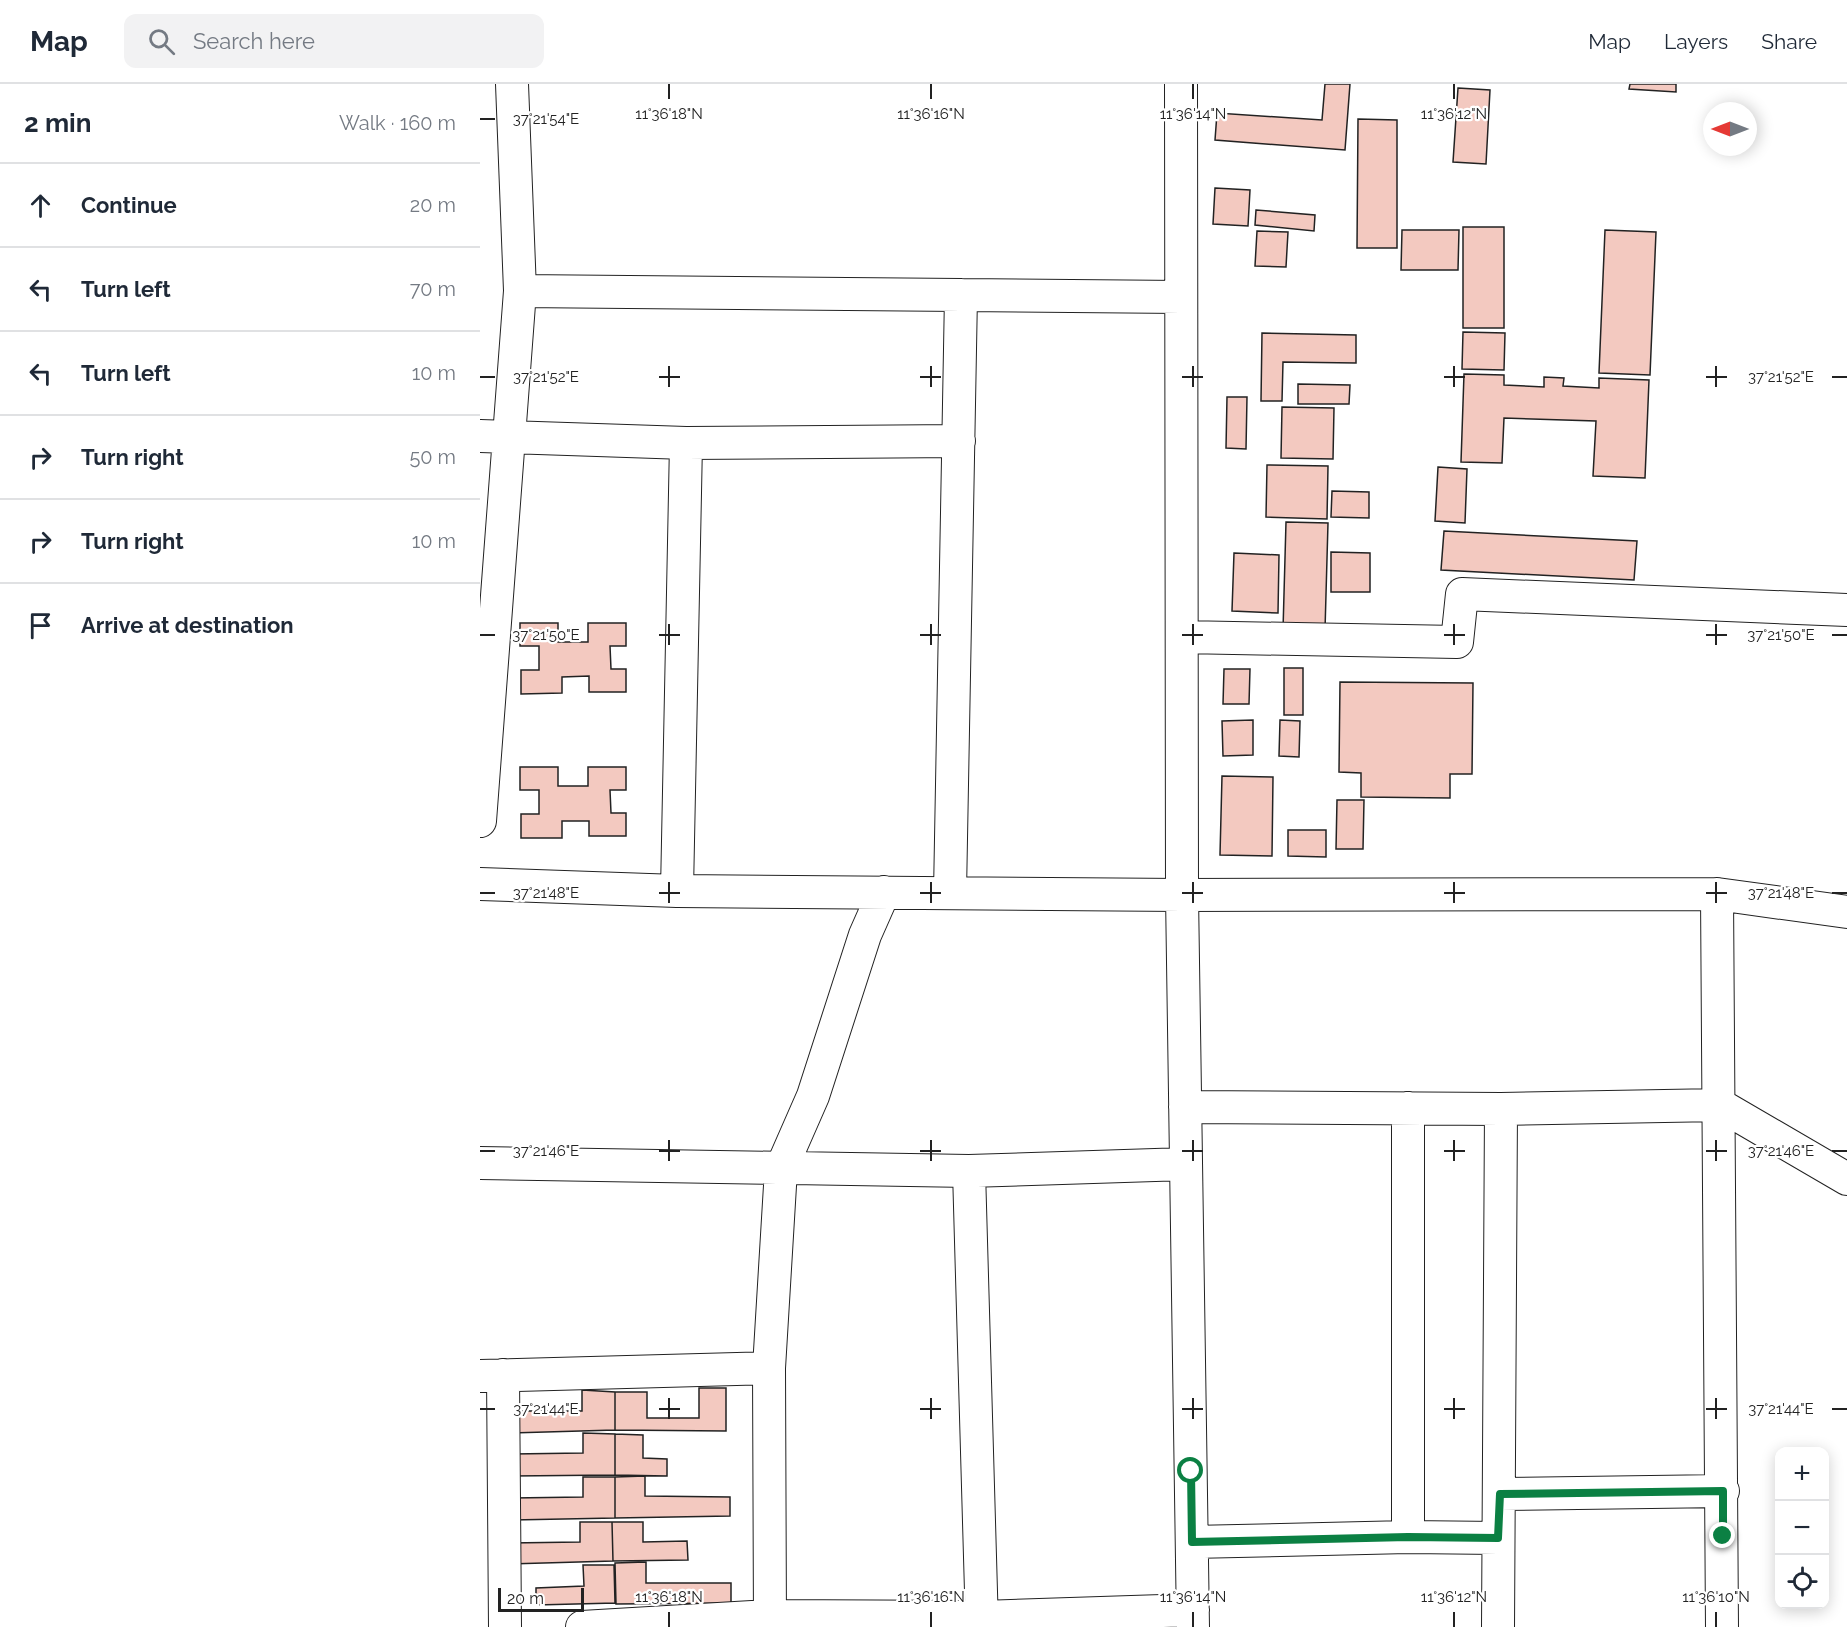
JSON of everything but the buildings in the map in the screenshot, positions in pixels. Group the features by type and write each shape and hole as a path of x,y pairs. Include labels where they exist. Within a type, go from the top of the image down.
{"street":[{"path":"480,821 494,437 520,291 512,84"},
{"path":"582,1627 770,1622 982,1622 1193,1618 1182,895 1181,84"},
{"path":"520,291 1181,297"},
{"path":"950,893 961,295"},
{"path":"494,437 686,443 959,441"},
{"path":"677,891 686,443"},
{"path":"1182,637 1457,642 1462,594 1847,610"},
{"path":"480,884 677,891 1182,895 1717,894 1847,912"},
{"path":"770,1622 769,1368 781,1169 813,1096 865,935 884,892"},
{"path":"1717,894 1723,1491 1722,1627"},
{"path":"1185,1107 1501,1109 1720,1105 1847,1179"},
{"path":"1408,1108 1408,1537"},
{"path":"1498,1627 1501,1109"},
{"path":"480,1163 969,1171 1186,1164"},
{"path":"969,1171 982,1622"},
{"path":"505,1627 491,1376 769,1368"},
{"path":"1500,1494 1723,1491"},
{"path":"1192,1542 1408,1537 1498,1538"}],"route":[{"path":"1191,1471 1192,1542 1408,1537 1498,1538 1500,1494 1723,1491 1723,1536"}]}
